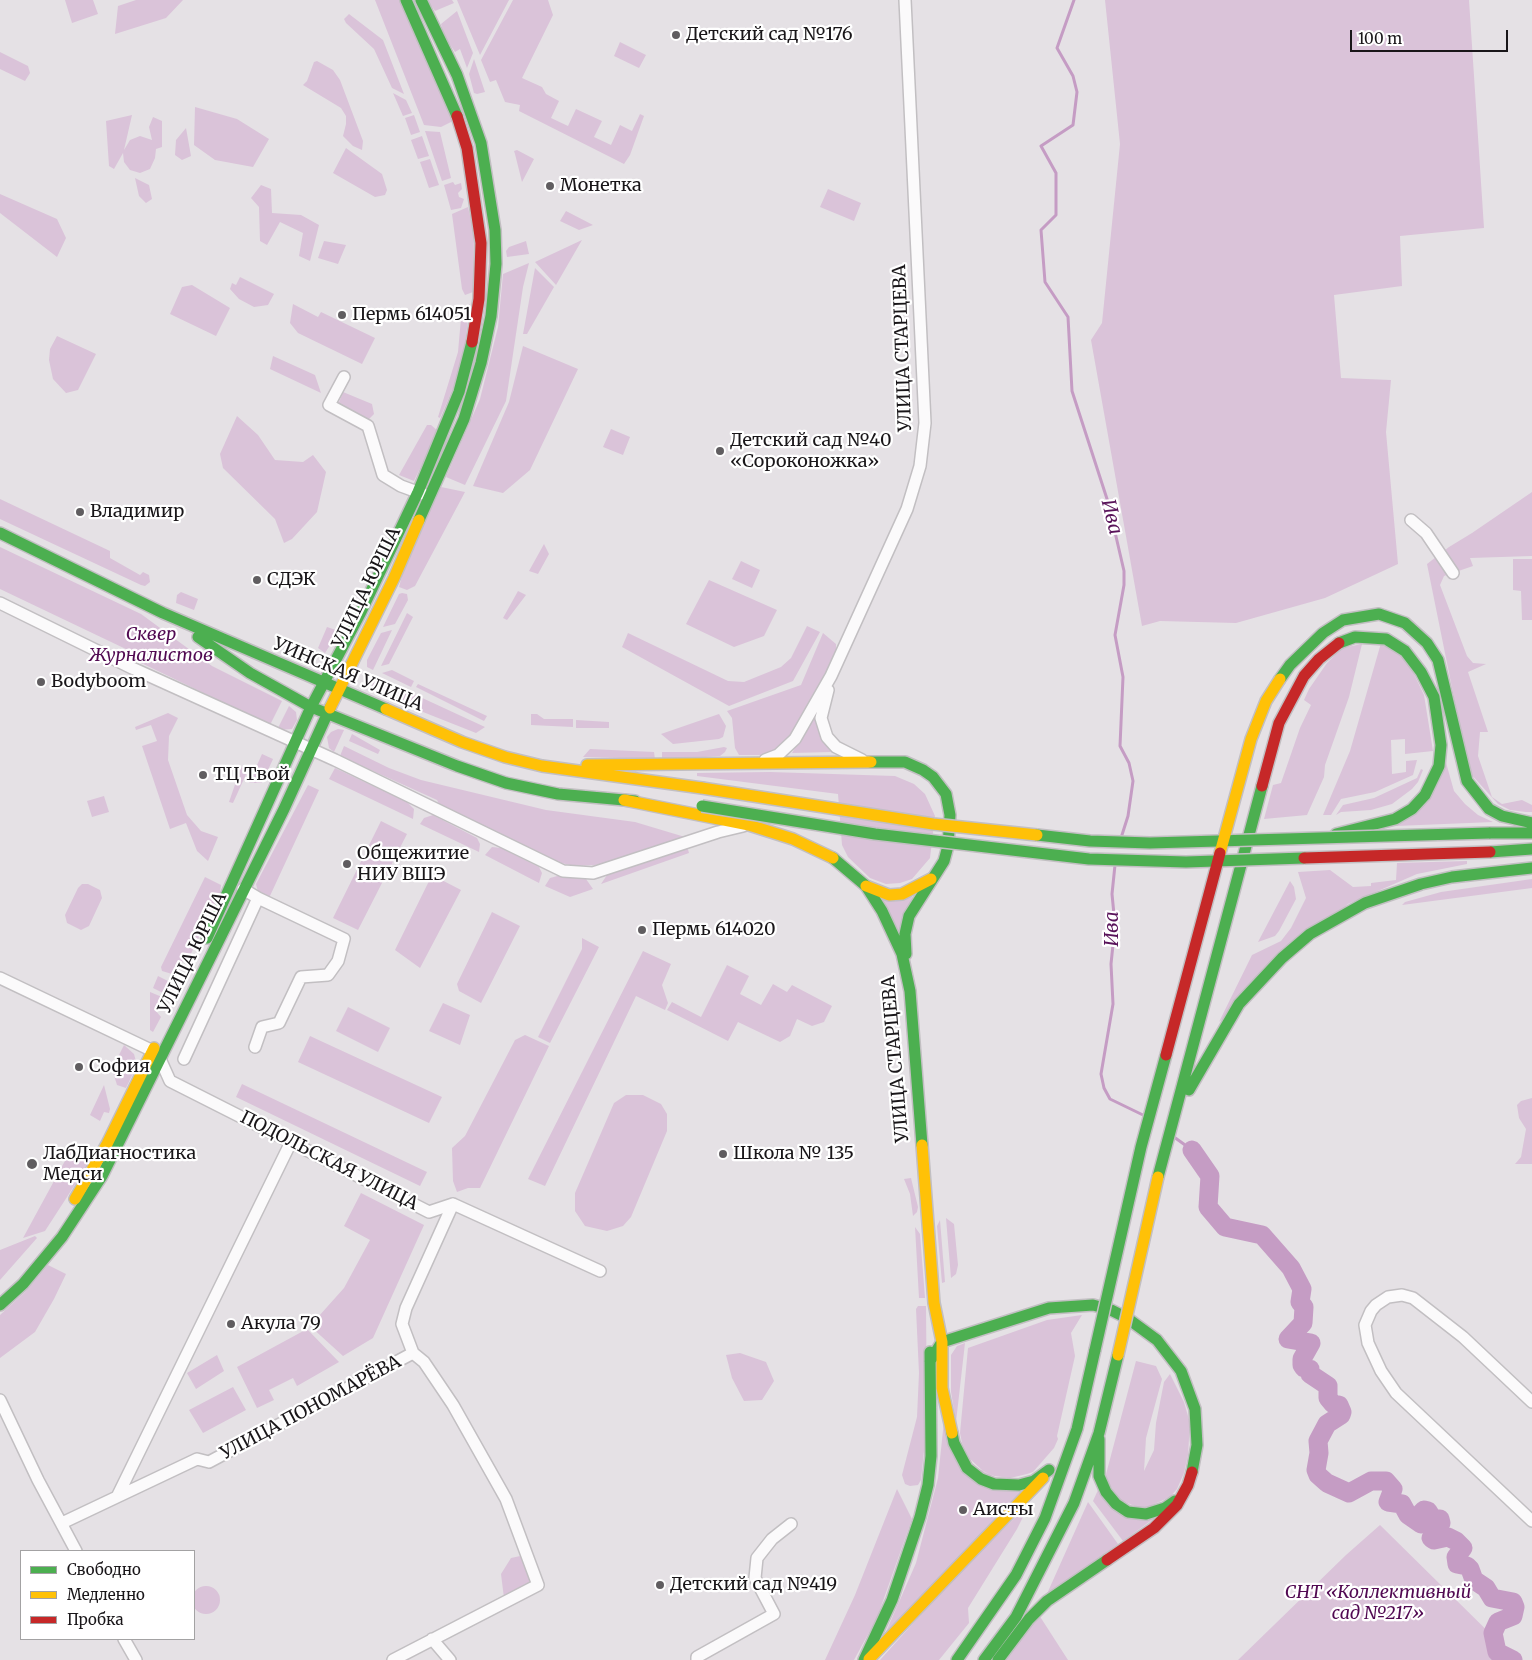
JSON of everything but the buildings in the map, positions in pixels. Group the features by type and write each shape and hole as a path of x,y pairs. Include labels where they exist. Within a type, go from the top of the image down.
{"main road":[{"name":"УЛИЦА ЮРША","path":"0,1292 37,1253 80,1191 107,1144 234,882 311,706 361,612 418,492 459,392 473,339 479,299 481,243 464,131 406,0"},
{"name":"УЛИЦА ЮРША","path":"0,1305 34,1272 84,1205 124,1136 312,750 338,690 394,578 464,419 481,363 492,316 496,264 492,201 480,143 456,75 421,0"},
{"name":"УИНСКАЯ УЛИЦА","path":"0,534 163,613 338,690 462,742 505,757 542,766 702,788 933,824 1090,841 1150,842 1313,838"},
{"path":"163,613 250,672 311,706 457,766 506,783 558,794 702,806 876,834 1089,859 1186,862 1532,849"},
{"path":"957,1660 995,1608 1034,1540 1057,1489 1077,1429 1141,1147 1248,748 1258,718 1280,679 1290,665 1323,632 1343,620 1379,614 1405,622 1428,643 1438,660 1467,781 1489,809 1502,816 1532,823"},
{"path":"984,1660 1016,1617 1037,1581 1074,1503 1099,1433 1169,1134 1272,742 1295,691 1319,660 1340,642 1355,637 1386,639 1404,651 1410,658 1421,672 1434,697 1441,753 1436,773 1425,795 1412,809 1394,819 1371,826 1313,838"},
{"path":"542,766 759,762 905,762 923,770 933,777 946,794 950,815 948,846 944,861 909,916 906,954 910,991"},
{"name":"УЛИЦА СТАРЦЕВА","path":"624,800 749,825 793,839 824,853 866,886 892,929 902,954 910,991 934,1302 942,1342 942,1388 950,1431 957,1452 967,1468 988,1482 1011,1486 1034,1481 1049,1470"},
{"path":"1313,838 1532,833"},
{"path":"1169,1134 1204,1061 1228,1020 1257,983 1310,934 1365,903 1421,884 1452,878 1532,868"},
{"path":"866,886 889,895 902,894 915,890 933,878"},
{"path":"234,882 243,889"},
{"path":"153,1051 160,1061"},
{"path":"866,1660 892,1600 909,1554 924,1501 931,1456 930,1361 934,1302"},
{"path":"930,1361 942,1342 1050,1308 1093,1305 1111,1310 1127,1318 1157,1340 1171,1356 1189,1389 1195,1409 1197,1446 1188,1486 1177,1506 1154,1528 1046,1601 1029,1619 998,1660"},
{"path":"866,1660 1049,1470 1077,1429"},
{"path":"1099,1433 1101,1480 1110,1499 1122,1509 1136,1513 1155,1512 1173,1503 1188,1486"}],"street":[{"name":"УЛИЦА СТАРЦЕВА","path":"831,676 907,509 920,466 925,423 905,0"},
{"path":"344,376 329,405 368,426 383,475 430,497"},
{"path":"1412,520 1426,533 1453,573"},
{"path":"0,604 132,668 312,750 554,867 572,873 594,873 718,832 749,825"},
{"path":"831,676 822,718 827,737 836,747 865,762"},
{"path":"759,762 778,755 795,739 831,676"},
{"path":"243,889 344,939 338,961 328,975 301,977 279,1023 262,1028 255,1047"},
{"path":"184,1059 258,898"},
{"path":"0,978 153,1051"},
{"name":"ПОДОЛЬСКАЯ УЛИЦА","path":"160,1061 170,1081 430,1212 453,1204"},
{"path":"117,1497 291,1142"},
{"path":"453,1204 600,1271"},
{"name":"УЛИЦА ПОНОМАРЁВА","path":"62,1523 197,1459 209,1462 414,1353 402,1324 406,1308 453,1204"},
{"path":"1532,1402 1463,1337 1413,1298 1402,1295 1388,1297 1371,1311 1365,1325 1368,1343 1381,1371 1396,1393 1532,1520"},
{"path":"393,1660 538,1585 506,1499 453,1405 424,1362 414,1353"},
{"path":"0,1400 38,1480 76,1550"},
{"path":"696,1660 774,1614 755,1578 757,1558 772,1539 791,1524"},
{"path":"432,1639 450,1660"},
{"path":"125,1640 136,1660"}],"green space":[{"path":"65,0 93,0 98,14 72,23"},
{"path":"136,0 183,0 166,18 115,34 118,6"},
{"path":"375,0 399,0 453,121 441,127 424,125"},
{"path":"427,0 452,0 454,3 435,11"},
{"path":"457,0 509,0 480,55"},
{"path":"513,0 548,0 553,15 522,78 542,87 546,94 559,101 551,118 568,126 576,109 602,121 594,137 611,145 620,125 632,131 640,114 644,116 630,155 624,164 519,111 520,105 505,102 496,80 490,82 481,60"},
{"path":"1105,0 1469,0 1484,228 1400,236 1402,286 1334,295 1341,378 1391,380 1386,432 1398,564 1325,598 1236,623 1160,621 1142,626 1091,340 1102,323 1120,144"},
{"path":"457,11 473,53 467,68 460,49 455,52 444,36 441,24"},
{"path":"349,14 383,40 404,94 392,88 374,49 346,23 344,19"},
{"path":"620,42 646,55 639,68 614,56"},
{"path":"0,52 28,66 30,73 25,81 0,69"},
{"path":"474,59 485,92 477,94 474,93 469,74"},
{"path":"317,61 333,70 340,80 363,141 362,150 353,146 343,136 346,116 341,108 303,85 307,81 314,62"},
{"path":"393,93 406,100 412,113 403,116"},
{"path":"195,107 237,119 269,139 253,167 215,160 194,145"},
{"path":"132,115 124,150 130,140 140,136 152,140 149,127 153,117 162,121 162,147 156,149 155,158 150,169 140,173 130,170 124,162 123,153 114,169 109,166 106,121"},
{"path":"414,115 420,132 411,135 405,118"},
{"path":"186,128 191,156 182,160 175,155 176,140"},
{"path":"425,131 440,132 451,178 442,181"},
{"path":"422,136 429,156 418,159 411,140"},
{"path":"346,148 382,174 387,190 385,195 375,197 333,173"},
{"path":"517,150 534,159 522,182 514,151"},
{"path":"430,159 439,185 429,188 420,162"},
{"path":"135,178 149,185 152,199 146,203 139,196"},
{"path":"453,182 455,185 461,183 462,189 458,193 459,197 464,199 461,208 451,210 444,185"},
{"path":"261,185 271,189 272,213 301,215 319,225 310,261 299,256 303,233 280,222 267,245 260,241 259,207 251,198"},
{"path":"828,189 861,203 854,221 820,207"},
{"path":"0,194 57,219 66,238 57,257 0,213"},
{"path":"468,207 474,234 473,292 465,295 462,289 452,214"},
{"path":"566,211 593,225 579,230 560,221"},
{"path":"582,240 556,285 535,262"},
{"path":"324,241 346,245 338,264 318,258"},
{"path":"526,241 529,254 507,257 506,251 509,247"},
{"path":"529,263 523,287 506,401 465,485 446,477 480,399 498,327 503,274"},
{"path":"535,268 554,287 527,334 523,334"},
{"path":"240,277 274,294 268,305 254,307 239,299 230,289 232,283 236,285"},
{"path":"192,285 230,308 216,336 170,314 182,287"},
{"path":"293,304 318,317 321,312 375,338 362,364 298,333 290,323"},
{"path":"470,304 462,368 440,418 438,417 458,352 462,307"},
{"path":"57,336 96,354 78,390 66,393 53,379 49,360 50,349"},
{"path":"523,346 578,369 530,470 503,493 473,486 509,402"},
{"path":"273,356 315,375 321,393 270,369"},
{"path":"343,392 372,404 374,414 368,420 338,405"},
{"path":"237,416 258,435 275,460 303,462 313,455 326,472 317,512 292,539 284,543 275,519 223,468 220,454"},
{"path":"427,425 431,425 438,431 414,481 399,475"},
{"path":"611,429 630,437 623,455 603,447"},
{"path":"441,487 465,492 415,586 407,590 399,587 405,565"},
{"path":"1532,492 1532,556 1470,558 1473,566 1444,576 1440,585 1467,656 1473,663 1486,664 1468,672 1488,732 1480,732 1478,756 1492,797 1502,804 1522,800 1532,805 1532,812 1526,812 1510,810 1498,804 1469,772 1427,564 1449,547"},
{"path":"0,499 110,551 110,558 140,575 143,572 149,575 150,582 145,586 141,585 0,519"},
{"path":"544,544 549,554 538,574 529,571"},
{"name":"Сквер Журналистов","path":"0,547 141,614 212,666 282,701 270,725 133,659 130,651 0,589"},
{"path":"1513,559 1532,559 1532,620 1522,620 1521,591 1513,590"},
{"path":"741,561 760,570 752,588 732,579"},
{"path":"709,580 777,610 764,636 734,647 686,624"},
{"path":"518,591 526,595 507,620 503,618"},
{"path":"181,592 198,599 194,610 176,603 177,595"},
{"path":"399,594 407,594 408,600 395,624 383,627"},
{"path":"407,613 413,617 389,664 381,666"},
{"path":"807,626 820,632 793,681 729,706 622,647 628,633 728,681 744,682 781,667 791,658"},
{"path":"327,627 339,631 325,653 318,648"},
{"path":"392,630 373,670 367,667 367,660 381,633"},
{"path":"823,633 836,644 836,654 795,735 782,748 764,755 739,755 735,748 732,718 727,711 801,685"},
{"path":"282,639 307,653 302,657 281,645"},
{"path":"1381,643 1405,655 1424,695 1433,751 1405,754 1405,739 1391,740 1392,774 1406,772 1406,761 1417,760 1413,775 1375,792 1341,799 1331,815 1323,815 1350,751"},
{"path":"1362,644 1349,697 1325,765 1324,777 1307,815 1264,819 1273,785 1281,783 1300,728 1311,705 1304,700 1309,689 1327,663 1342,648"},
{"path":"392,670 414,681 411,687 382,673"},
{"path":"379,678 485,727 476,733 370,691 374,681"},
{"path":"418,684 487,716 484,721 416,687"},
{"path":"289,706 296,712 297,720 292,729 277,730"},
{"path":"168,713 178,718 169,736 168,760 187,815 201,831 218,837 208,861 197,851 186,823 170,829 142,746 157,741 151,725 136,730 135,727"},
{"path":"816,713 819,731 831,752 792,753"},
{"path":"531,714 537,714 544,719 573,719 573,727 531,725"},
{"path":"719,714 726,726 723,737 719,739 673,744 661,734"},
{"path":"576,720 609,722 609,728 576,728"},
{"path":"338,729 344,730 334,752 329,748 327,737 331,732"},
{"path":"352,734 380,750 378,754 349,741"},
{"path":"344,746 389,768 421,780 546,810 635,822 685,837 617,861 575,866 561,863 440,806 437,800 340,756"},
{"path":"727,748 720,756 662,760 662,752 697,752"},
{"path":"590,749 654,752 655,759 583,757"},
{"path":"262,754 273,759 262,783 249,783"},
{"path":"1445,759 1454,791 1478,815 1493,822 1396,826"},
{"path":"241,767 248,770 233,803 229,802"},
{"path":"335,768 407,802 414,809 413,819 329,779"},
{"path":"1421,769 1423,770 1418,782 1392,804 1371,810 1341,812 1336,815 1343,805 1374,798 1417,778"},
{"path":"770,772 895,776 914,784 925,794 935,816 930,858 912,879 900,883 886,884 870,878 848,857 842,845 838,794 697,776 697,773"},
{"path":"308,785 319,790 269,898 258,892 256,884"},
{"path":"104,796 109,812 92,817 87,801"},
{"path":"433,815 477,838 480,844 479,852 420,824 424,818"},
{"path":"381,821 407,834 358,930 333,918"},
{"path":"687,846 689,853 601,884 607,875"},
{"path":"492,847 501,848 539,867 542,873 539,883 485,855"},
{"path":"1467,861 1467,864 1417,874 1348,904 1219,1022 1252,955 1281,941 1291,928 1306,898 1298,872 1330,870 1353,887 1371,886 1371,883 1396,880 1397,863"},
{"path":"432,875 461,890 420,968 395,950"},
{"path":"561,875 586,879 593,889 570,897 545,886 550,878"},
{"path":"205,877 221,885 220,893 187,962 178,961 172,974 162,971 161,967"},
{"path":"1532,879 1532,888 1402,905 1405,902 1441,892"},
{"path":"1290,881 1294,887 1296,899 1275,936 1258,942"},
{"path":"82,884 88,884 100,890 102,898 89,926 81,930 67,923 65,915 78,888"},
{"path":"878,897 914,897 901,934"},
{"path":"492,912 520,926 481,1003 459,991 457,984"},
{"path":"582,938 599,947 550,1043 538,1037 582,949"},
{"path":"643,951 671,964 662,985 668,1003 665,1010 636,996 545,1186 528,1179"},
{"path":"727,965 749,976 740,994 761,1005 773,984 787,992 792,985 832,1006 824,1022 812,1026 797,1019 790,1036 780,1042 738,1022 728,1041 667,1010 672,1002 701,1017"},
{"path":"158,976 176,985 173,992 163,993 153,988"},
{"path":"150,992 162,997 155,1010 161,1017 153,1032 150,1030"},
{"path":"443,1003 470,1015 460,1045 429,1031"},
{"path":"348,1007 390,1028 378,1052 336,1031"},
{"path":"525,1035 549,1046 480,1188 468,1188 457,1192 453,1181 452,1148 465,1136 515,1040"},
{"path":"310,1036 442,1097 429,1123 298,1062"},
{"path":"124,1045 134,1054 137,1065 126,1088 117,1085 112,1069"},
{"path":"242,1084 427,1172 420,1186 236,1097"},
{"path":"104,1085 110,1109 109,1113 104,1112 100,1121 90,1115"},
{"path":"626,1095 643,1095 661,1104 667,1114 667,1131 631,1217 623,1226 607,1231 585,1226 575,1211 575,1193 614,1103"},
{"path":"1532,1098 1532,1164 1515,1164 1521,1157 1526,1129 1519,1118 1517,1105 1521,1101"},
{"path":"72,1148 85,1154 89,1158 89,1163 45,1231 23,1238"},
{"path":"911,1178 918,1207 917,1212 913,1216 910,1194 904,1179"},
{"path":"361,1193 424,1225 373,1338 343,1356 310,1326 344,1288 370,1240 344,1226"},
{"path":"946,1218 954,1224 958,1265 956,1274 951,1278"},
{"path":"940,1220 945,1282 942,1283 937,1226"},
{"path":"915,1227 920,1234 925,1298 919,1298"},
{"path":"35,1236 37,1238 0,1280 0,1250"},
{"path":"48,1265 66,1274 54,1299 35,1332 0,1358 0,1315 25,1292"},
{"path":"918,1306 926,1306 927,1422 921,1480 918,1485 910,1486 905,1484 902,1475 917,1417 919,1373 916,1309"},
{"path":"1082,1315 1071,1333 1075,1356 1057,1436 1058,1439 1054,1448 1033,1472 1010,1478 994,1476 984,1472 970,1459 962,1443 960,1433 968,1348 1047,1320"},
{"path":"307,1329 339,1362 297,1386 293,1378 269,1390 274,1400 257,1408 237,1367"},
{"path":"965,1343 956,1422 951,1392 951,1355 957,1346"},
{"path":"740,1353 766,1362 774,1381 762,1400 744,1401 732,1378 726,1355"},
{"path":"217,1355 224,1371 196,1389 187,1373"},
{"path":"1136,1361 1156,1366 1162,1379 1146,1438 1144,1471 1154,1450 1156,1423 1164,1382 1170,1374 1184,1402 1190,1423 1188,1455 1184,1473 1177,1489 1170,1497 1148,1507 1137,1507 1120,1500 1105,1478"},
{"path":"233,1387 246,1410 203,1433 189,1410"},
{"path":"944,1421 953,1456 1025,1492 885,1634 916,1563 938,1478"},
{"path":"897,1489 912,1519 877,1618 854,1660 825,1660 855,1595"},
{"path":"1098,1490 1156,1517 1123,1541 1093,1501"},
{"path":"1088,1502 1118,1544 1046,1596"},
{"path":"1030,1503 1017,1529 968,1608 969,1623 939,1660 880,1660 961,1570"},
{"name":"СНТ «Коллективный сад №217»","path":"1380,1525 1517,1660 1238,1660 1346,1555"},
{"path":"525,1555 533,1583 504,1598 501,1574 511,1558"},
{"path":"206,1586 211,1587 219,1595 219,1605 216,1610 206,1614 196,1610 196,1590"},
{"path":"1039,1615 1068,1660 1006,1660"}],"waterway":[{"name":"Ива","path":"1074,0 1057,48 1073,76 1077,92 1073,125 1041,146 1056,173 1056,215 1041,230 1045,282 1068,317 1072,391 1108,502 1124,571 1124,585 1115,635 1123,677 1120,746 1129,763 1133,781 1128,816 1121,838"},
{"name":"Ива","path":"1115,865 1112,894 1115,925 1111,964 1113,1004 1101,1074 1104,1088 1110,1099 1143,1115"},
{"path":"1174,1137 1192,1150"},
{"name":"Ива","path":"1192,1150 1210,1176 1208,1207 1225,1227 1262,1235 1291,1268 1302,1289 1300,1302 1304,1307 1303,1323 1288,1339 1311,1343 1302,1359 1302,1365 1304,1368 1310,1369 1310,1374 1328,1386 1328,1398 1333,1404 1339,1405 1342,1412 1341,1415 1327,1424 1318,1441 1319,1453 1316,1470 1318,1475 1327,1483 1349,1493 1371,1481 1386,1481 1393,1489 1388,1502 1402,1504 1408,1515 1421,1524 1423,1521 1421,1513 1424,1510 1428,1511 1433,1519 1440,1519 1441,1523 1431,1538 1434,1540 1448,1537 1456,1541 1463,1548 1456,1557 1457,1564 1467,1566 1474,1580 1486,1588 1492,1598 1513,1602 1515,1607 1513,1616 1498,1622 1493,1633 1497,1652 1513,1660"}],"traffic: fast":[{"path":"406,0 457,116"},
{"path":"419,520 464,419 481,363 491,316 496,264 495,230 481,143 457,75 421,0"},
{"path":"207,938 311,707 361,612 418,492 459,392 472,342"},
{"path":"0,533 163,613 386,709"},
{"path":"1280,679 1290,665 1323,633 1343,620 1379,614 1405,623 1427,643 1438,660 1467,781 1489,809 1502,816 1532,823"},
{"path":"198,637 250,673 311,707 457,766 506,783 558,794 635,801"},
{"path":"1336,834 1395,819 1412,809 1425,795 1439,766 1441,745 1434,697 1421,672 1405,651 1386,639 1355,637 1339,643"},
{"path":"0,1305 23,1284 62,1237 102,1176 284,809 330,708"},
{"path":"871,762 905,762 923,770 933,777 946,794 950,815 948,846 944,861 909,916 905,934 906,954"},
{"path":"1158,1177 1262,786"},
{"path":"702,806 875,834 1089,859 1186,862 1304,858"},
{"path":"1489,833 1532,833"},
{"path":"1037,835 1090,841 1150,843 1489,833"},
{"path":"1490,852 1532,849"},
{"path":"833,858 866,886 882,911 902,954 910,991 922,1145"},
{"path":"1189,1090 1239,1004 1282,958 1310,934 1365,903 1421,884 1452,877 1532,868"},
{"path":"1095,1350 1141,1147 1166,1055"},
{"path":"930,1361 942,1342 1049,1308 1093,1305 1111,1310 1127,1318 1157,1340 1181,1371 1195,1409 1197,1445 1192,1472"},
{"path":"957,1660 1016,1575 1045,1518 1077,1429 1095,1350"},
{"path":"864,1660 892,1600 920,1517 928,1485 931,1456 930,1352"},
{"path":"984,1660 1016,1617 1074,1503 1099,1433 1118,1355"},
{"path":"952,1433 954,1443 967,1468 981,1479 994,1484 1019,1485 1034,1481 1049,1470"},
{"path":"1099,1439 1099,1476 1106,1492 1116,1504 1128,1512 1146,1514 1165,1508 1175,1501"},
{"path":"998,1660 1029,1619 1047,1601 1107,1560"}],"traffic: slow":[{"path":"330,708 394,578 419,520"},
{"path":"1220,853 1251,739 1266,701 1280,679"},
{"path":"386,709 462,742 505,757 542,766 702,788"},
{"path":"587,765 871,762"},
{"path":"702,788 933,824 1037,835"},
{"path":"624,800 749,825 793,839 833,858"},
{"path":"866,886 889,895 902,894 931,879"},
{"path":"75,1199 107,1144 154,1048"},
{"path":"922,1145 934,1303 942,1342 942,1388 952,1433"},
{"path":"1118,1355 1158,1177"},
{"path":"869,1659 1043,1478"}],"traffic: jam":[{"path":"457,116 467,148 481,243 479,299 472,342"},
{"path":"1262,786 1279,723 1304,676 1319,659 1339,643"},
{"path":"1304,858 1490,852"},
{"path":"1166,1055 1220,853"},
{"path":"1107,1560 1154,1528 1177,1505 1188,1485 1192,1472"}],"place":[{"name":"Детский сад №176","path":"676,35"},
{"name":"Монетка","path":"550,186"},
{"name":"Пермь 614051","path":"342,315"},
{"name":"Детский сад №40 «Сороконожка»","path":"720,451"},
{"name":"Владимир","path":"80,512"},
{"name":"СДЭК","path":"257,580"},
{"name":"Bodyboom","path":"41,682"},
{"name":"ТЦ Твой","path":"203,775"},
{"name":"Общежитие НИУ ВШЭ","path":"347,864"},
{"name":"Пермь 614020","path":"642,930"},
{"name":"София","path":"79,1067"},
{"name":"Школа № 135","path":"723,1154"},
{"name":"ЛабДиагностика Медси","path":"32,1164"},
{"name":"Акула 79","path":"231,1324"},
{"name":"Аисты","path":"963,1510"},
{"name":"Детский сад №419","path":"660,1585"}]}
